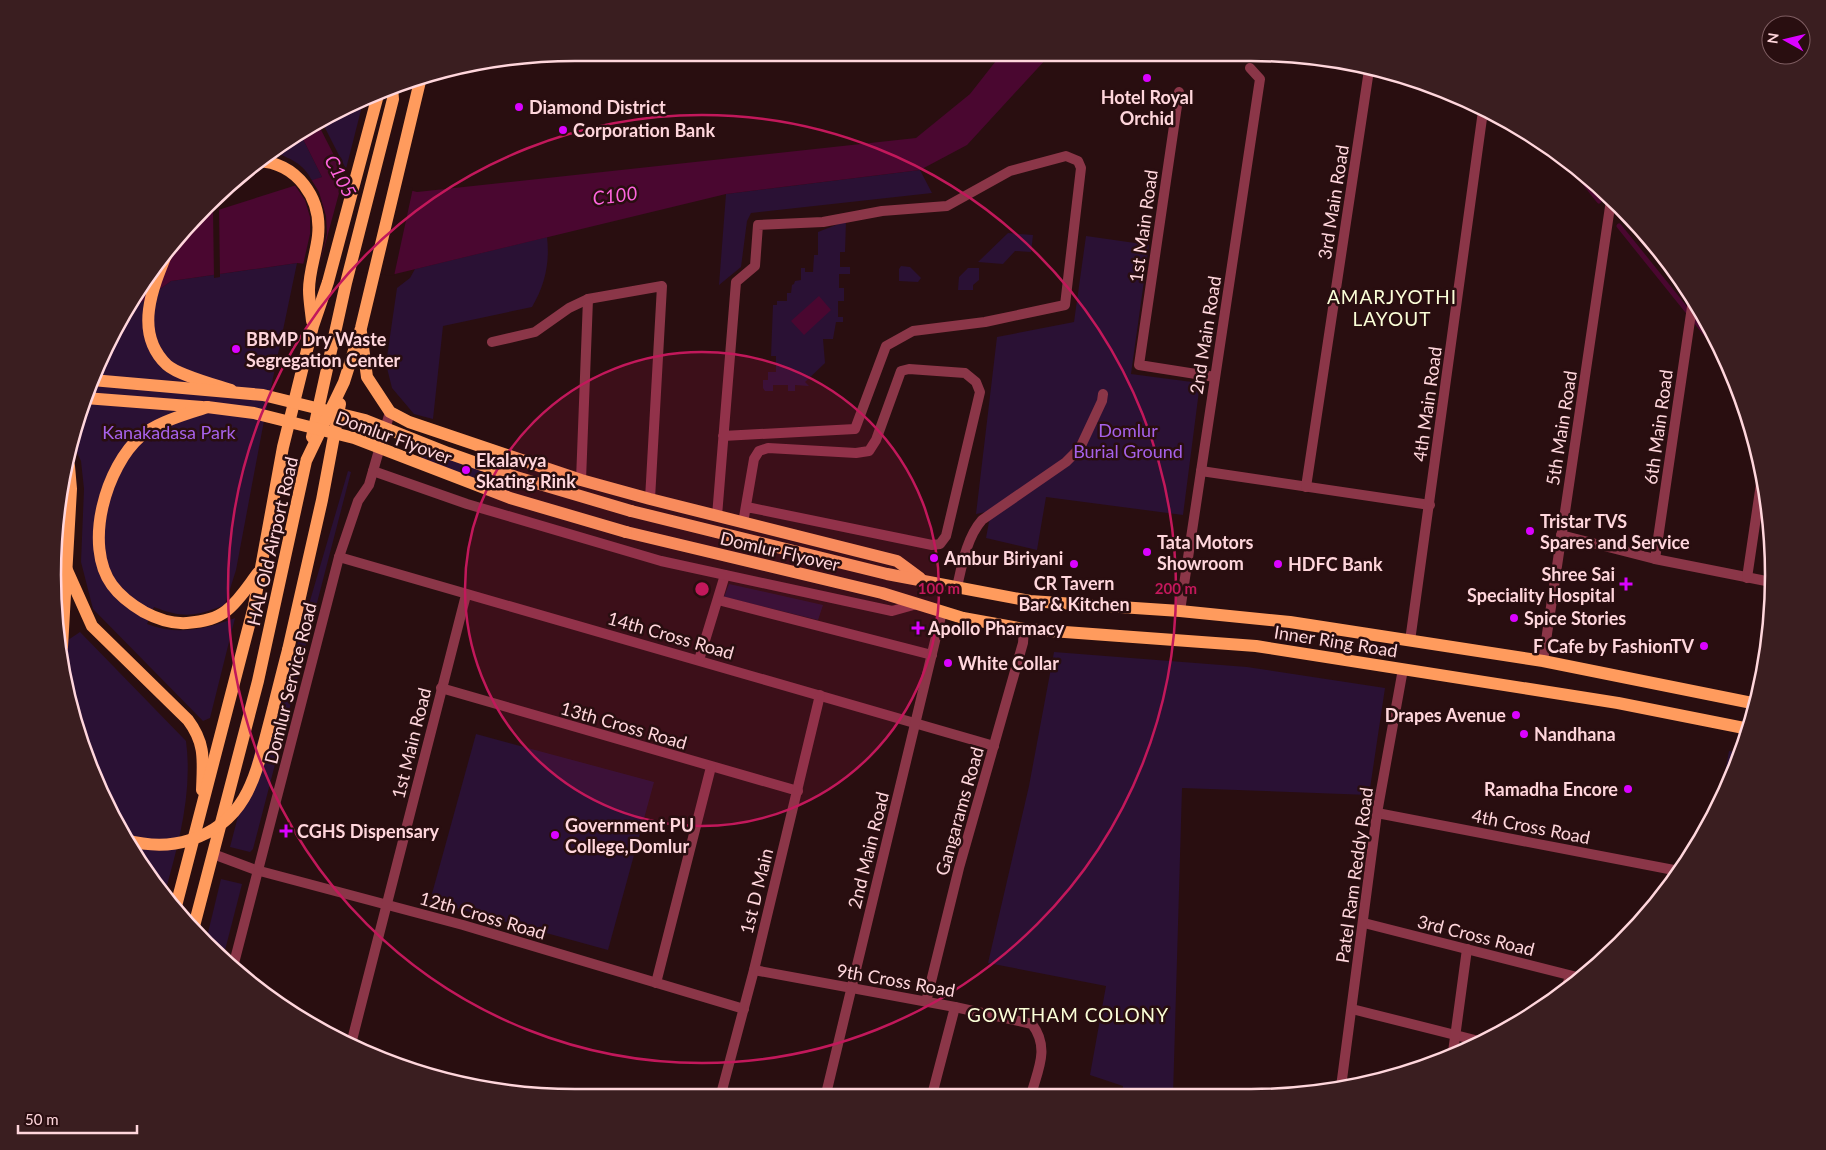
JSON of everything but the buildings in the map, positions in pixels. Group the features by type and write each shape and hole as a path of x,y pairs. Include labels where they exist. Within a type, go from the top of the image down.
{"main road":[{"name":"HAL Old Airport Road","path":"195,921 258,681 306,461 344,382 361,328 419,86"},
{"path":"306,461 346,283 393,95"},
{"name":"HAL Old Airport Road","path":"178,901 202,815 254,606 284,447 313,326 328,282 356,171 376,101"},
{"path":"268,163 285,167 296,174 312,196 318,217 318,235 309,289 313,326"},
{"path":"159,274 151,294 148,311 154,349 168,366 240,393"},
{"path":"361,328 367,377 390,412 409,422 581,480 650,500 897,561 924,582"},
{"name":"Domlur Flyover","path":"99,381 263,395 364,420 516,477 631,511 924,582"},
{"path":"136,842 162,846 209,834 238,808 254,780 288,650 322,500 344,382"},
{"name":"Domlur Flyover","path":"93,399 207,407 254,413 354,438 510,498 626,532 872,591 917,604"},
{"path":"207,407 156,427 141,436 118,462 106,493 100,522 100,552 111,584 135,607 150,615 180,623 196,622 225,612 237,600 260,570"},
{"path":"63,620 72,489 71,478"},
{"path":"66,568 92,626 188,720 198,734 203,752 202,815"},
{"name":"Inner Ring Road","path":"924,582 1030,601 1180,611 1290,622 1542,661 1748,702"},
{"name":"Inner Ring Road","path":"917,604 942,612 1024,629 1256,646 1618,702 1741,727"}],"street":[{"name":"2nd Main Road","path":"1180,611 1260,79 1250,68"},
{"name":"3rd Main Road","path":"1306,487 1368,75"},
{"name":"1st Main Road","path":"1179,92 1138,365 1215,377"},
{"name":"4th Main Road","path":"1410,641 1482,116"},
{"path":"717,516 723,436 736,282 756,266 758,225 823,222 882,211 947,206 1010,171 1066,156 1078,161 1081,168 1065,305 984,322 913,331 886,346 855,430 723,436"},
{"name":"5th Main Road","path":"1542,661 1610,208"},
{"path":"492,342 535,332 569,308 588,298 662,286 650,500"},
{"path":"581,480 588,298"},
{"name":"6th Main Road","path":"1655,559 1692,312"},
{"path":"743,523 754,459 759,451 768,448 856,453 869,451 876,440 901,370 965,373 976,382 980,392 946,536 940,544 932,544 747,507"},
{"path":"957,587 974,528 982,520 1066,462 1080,448 1102,401 1103,394"},
{"name":"Domlur Service Road","path":"234,959 339,558 358,501 368,485 373,472 390,412"},
{"path":"1201,471 1430,505"},
{"path":"373,472 467,504 661,561 892,611 917,604"},
{"path":"1747,578 1759,499"},
{"path":"1561,535 1655,559 1765,581"},
{"name":"14th Cross Road","path":"339,558 994,746"},
{"path":"699,660 725,575"},
{"name":"1st Main Road","path":"353,1039 466,595"},
{"path":"718,600 932,655"},
{"name":"2nd Main Road","path":"827,1089 942,612"},
{"name":"Gangarams Road","path":"926,1002 959,868 994,746 1022,643 1024,629"},
{"name":"Patel Ram Reddy Road","path":"1342,1080 1377,813 1403,669"},
{"name":"13th Cross Road","path":"441,688 798,791"},
{"name":"1st D Main","path":"722,1089 754,970 820,696"},
{"path":"656,983 711,767"},
{"name":"4th Cross Road","path":"1377,813 1672,870"},
{"name":"12th Cross Road","path":"213,854 256,870 387,905 744,1009"},
{"name":"3rd Cross Road","path":"1364,923 1570,976"},
{"path":"1454,1047 1467,949"},
{"name":"9th Cross Road","path":"754,970 955,1007 1032,1024 1040,1034 1043,1047 1032,1089"},
{"path":"934,1089 955,1007"},
{"path":"1352,1009 1470,1040"}],"green space":[{"path":"362,108 346,169 324,127"},
{"path":"303,139 322,177 312,181 300,165 280,155"},
{"path":"920,170 932,193 751,213 747,221 741,267 719,285 726,194"},
{"path":"846,221 845,252 840,252 840,267 850,267 850,274 839,274 839,288 844,288 844,301 838,301 838,317 843,317 843,322 836,322 833,339 823,339 825,363 805,382 809,386 795,385 795,391 788,391 788,385 773,385 773,391 765,391 763,380 768,380 768,372 776,372 776,356 771,356 773,305 777,305 777,301 787,301 787,293 791,293 792,285 795,281 801,280 801,268 805,268 805,272 813,272 814,255 818,255 818,232"},
{"path":"1008,233 1033,235 1031,252 1015,251 1003,264 978,262"},
{"name":"Domlur Burial Ground","path":"1086,236 1149,245 1131,374 1200,383 1183,515 1046,497 1037,550 986,538 991,511 976,514 997,337 1074,322"},
{"path":"547,237 548,256 546,274 532,307 443,326 433,419 414,414 392,388 386,364 397,288 410,278 415,269"},
{"name":"Kanakadasa Park","path":"297,263 263,426 236,570 225,605 206,612 190,615 164,611 154,607 147,624 169,630 191,630 235,618 210,718 203,721 93,609 81,562 84,489 81,461 77,452 89,410 100,378 130,318 139,304 171,281"},
{"path":"901,266 910,267 921,278 918,282 899,281 899,269"},
{"path":"968,268 979,268 979,280 973,285 973,290 958,290 959,277"},
{"name":"Ekalavya Skating Rink","path":"429,441 515,473 505,502 417,468"},
{"path":"348,471 351,472 253,849 250,852 230,847 257,743 295,652"},
{"path":"729,584 823,605 818,620 724,597"},
{"path":"80,632 186,741 188,761 186,800 179,839 166,887 130,832 100,772 79,708 66,641"},
{"path":"1054,652 1247,667 1385,688 1369,795 1182,788 1173,1089 1123,1089 1123,1086 1090,1075 1106,986 988,963 1029,786"},
{"name":"Government PU College,Domlur","path":"476,734 654,782 608,950 430,901"},
{"path":"1729,751 1733,752 1726,772 1724,776"},
{"path":"221,879 242,884 225,950 208,934"}],"water":[{"path":"996,61 1044,61 967,145 920,170 726,194 395,274 297,263 171,281 139,304 167,262 212,212 322,177 303,139 320,129 343,173 417,192 916,138 970,94"},
{"path":"819,296 831,310 804,335 791,321"}],"pier":[{"path":"345,171 413,188 394,276 309,266 303,265 310,234 310,217 305,200 294,184 311,179 319,192 326,216 327,234 319,267"},
{"path":"219,207 220,277 214,278 213,211"}],"waterway":[{"path":"1589,188 1599,201"},
{"path":"1619,226 1702,329"}],"place":[{"name":"Hotel Royal Orchid","path":"1147,78"},
{"name":"Diamond District","path":"519,107"},
{"name":"Corporation Bank","path":"563,130"},
{"name":"BBMP Dry Waste Segregation Center","path":"236,349"},
{"name":"Ekalavya Skating Rink","path":"466,470"},
{"name":"Tristar TVS Spares and Service","path":"1530,531"},
{"name":"Tata Motors Showroom","path":"1147,552"},
{"name":"Ambur Biriyani","path":"934,558"},
{"name":"CR Tavern Bar & Kitchen","path":"1074,564"},
{"name":"HDFC Bank","path":"1278,564"},
{"name":"Shree Sai Speciality Hospital","path":"1626,584"},
{"name":"Spice Stories","path":"1514,618"},
{"name":"Apollo Pharmacy","path":"918,628"},
{"name":"F Cafe by FashionTV","path":"1704,646"},
{"name":"White Collar","path":"948,663"},
{"name":"Drapes Avenue","path":"1516,715"},
{"name":"Nandhana","path":"1524,734"},
{"name":"Ramadha Encore","path":"1628,789"},
{"name":"CGHS Dispensary","path":"286,831"},
{"name":"Government PU College,Domlur","path":"555,835"}],"district":[{"name":"AMARJYOTHI LAYOUT","path":"1392,307"},
{"name":"GOWTHAM COLONY","path":"1068,1014"}],"water label":[{"name":"C105","path":"341,176"},
{"name":"C100","path":"615,195"}]}
